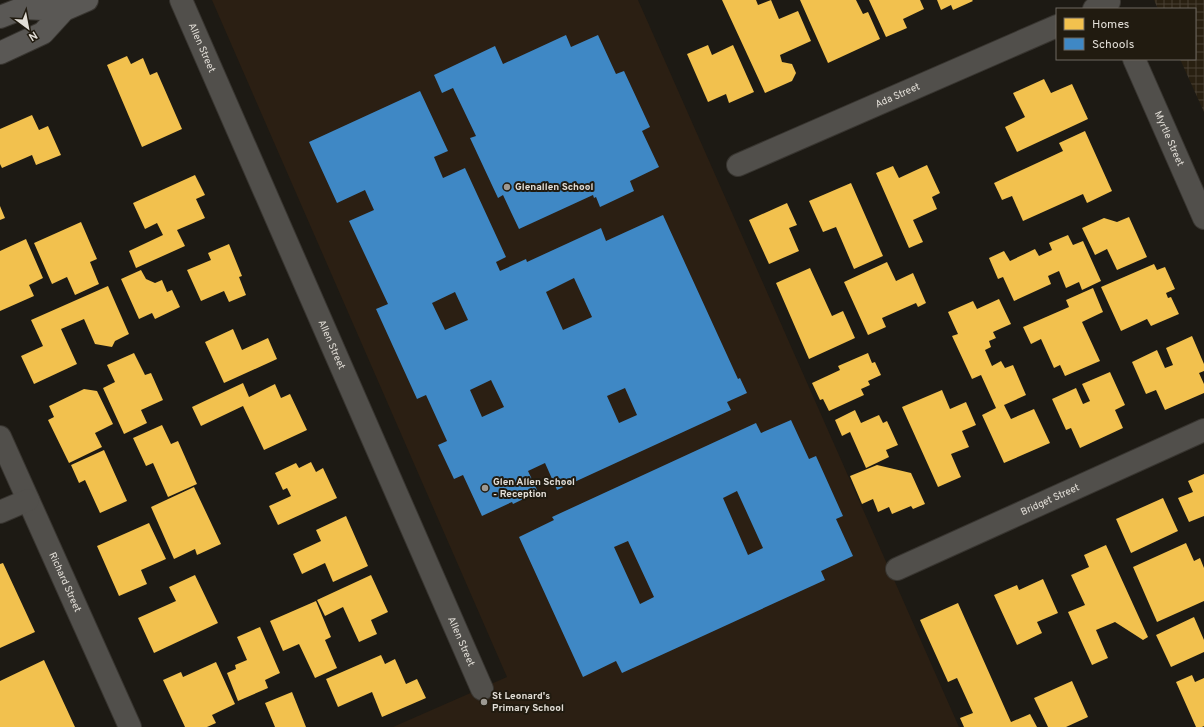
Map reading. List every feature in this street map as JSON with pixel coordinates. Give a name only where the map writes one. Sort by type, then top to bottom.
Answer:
[{"type":"main road","points":[[0,53],[43,33],[64,10],[87,0]]},
{"type":"main road","points":[[0,17],[24,8],[64,10]]},
{"type":"street","name":"Allen Street","points":[[181,0],[482,689]]},
{"type":"street","name":"Ada Street","points":[[738,166],[1056,26]]},
{"type":"street","name":"Myrtle Street","points":[[1134,60],[1204,218]]},
{"type":"street","name":"Bridget Street","points":[[896,569],[1204,430]]},
{"type":"street","name":"Richard Street","points":[[0,437],[130,727]]},
{"type":"street","points":[[0,512],[28,500]]},
{"type":"shaded area","name":"Glenallen School","points":[[212,0],[638,0],[959,727],[393,727],[507,677]]},
{"type":"shaded area","points":[[1154,0],[1204,0],[1204,112],[1180,60],[1196,60],[1196,8],[1158,8]]},
{"type":"building: Homes","points":[[722,0],[756,0],[758,5],[771,0],[779,19],[798,11],[811,41],[780,55],[782,62],[792,64],[796,73],[792,81],[765,93]]},
{"type":"building: Homes","points":[[800,0],[856,0],[863,14],[868,12],[880,39],[828,63]]},
{"type":"building: Homes","points":[[869,0],[920,0],[924,9],[903,19],[907,28],[886,37]]},
{"type":"building: Homes","points":[[937,0],[973,1],[953,10],[951,5],[941,10]]},
{"type":"building: Homes","points":[[708,45],[712,55],[733,45],[754,92],[729,103],[726,94],[708,102],[687,54]]},
{"type":"building: Homes","points":[[127,56],[131,64],[143,58],[150,75],[157,72],[182,129],[142,147],[107,65]]},
{"type":"building: Homes","points":[[1044,79],[1051,93],[1072,84],[1088,119],[1017,152],[1005,127],[1025,117],[1013,93]]},
{"type":"building: Homes","points":[[32,115],[39,130],[48,126],[61,155],[36,165],[32,155],[2,168],[0,164],[0,129]]},
{"type":"building: Homes","points":[[1085,131],[1112,191],[1087,203],[1083,194],[1023,221],[1012,196],[1002,200],[994,183],[1063,151],[1059,143]]},
{"type":"building: Homes","points":[[927,165],[940,193],[932,197],[937,209],[913,220],[923,242],[909,248],[876,173],[893,166],[899,178]]},
{"type":"building: Homes","points":[[195,175],[205,195],[196,199],[205,218],[177,230],[185,246],[136,268],[129,251],[163,235],[157,223],[145,229],[133,203]]},
{"type":"building: Homes","points":[[851,183],[883,256],[854,269],[836,227],[823,232],[809,201]]},
{"type":"building: Homes","points":[[787,203],[797,225],[789,228],[799,251],[769,264],[749,220]]},
{"type":"building: Homes","points":[[0,206],[5,218],[0,220]]},
{"type":"building: Homes","points":[[1129,217],[1147,257],[1117,270],[1107,249],[1095,255],[1082,228],[1104,218],[1117,222]]},
{"type":"building: Homes","points":[[81,222],[97,259],[90,262],[99,284],[75,295],[67,277],[52,284],[34,243]]},
{"type":"building: Homes","points":[[1068,235],[1073,245],[1083,241],[1101,281],[1082,290],[1079,282],[1066,288],[1059,271],[1048,276],[1051,284],[1014,301],[1003,277],[998,279],[989,258],[1004,251],[1010,261],[1035,249],[1039,256],[1052,250],[1049,243]]},
{"type":"building: Homes","points":[[26,239],[43,278],[29,285],[34,296],[0,311],[0,251]]},
{"type":"building: Homes","points":[[229,244],[242,276],[239,277],[246,295],[229,302],[224,291],[201,301],[187,270],[211,260],[208,253]]},
{"type":"building: Homes","points":[[887,262],[896,281],[913,273],[926,303],[918,307],[916,303],[882,318],[886,327],[868,335],[844,282]]},
{"type":"building: Homes","points":[[1154,264],[1157,270],[1165,267],[1175,289],[1166,293],[1168,298],[1171,297],[1179,314],[1151,326],[1147,319],[1121,331],[1101,287]]},
{"type":"building: Homes","points":[[810,268],[832,316],[843,311],[855,338],[809,359],[776,283]]},
{"type":"building: Homes","points":[[141,270],[146,279],[155,283],[162,280],[167,292],[172,290],[180,307],[155,319],[152,313],[139,319],[121,279]]},
{"type":"building: Homes","points":[[108,286],[129,334],[115,341],[112,347],[95,344],[84,319],[61,329],[77,364],[34,384],[21,356],[43,346],[31,320]]},
{"type":"building: Homes","points":[[1093,288],[1103,312],[1082,322],[1100,361],[1065,376],[1060,365],[1054,368],[1041,339],[1031,344],[1023,327],[1069,307],[1066,300]]},
{"type":"building: Homes","points":[[999,299],[1011,324],[993,332],[996,338],[989,341],[991,347],[985,350],[992,366],[1001,361],[1005,368],[1013,365],[1026,395],[1004,405],[1011,419],[1034,409],[1050,443],[1004,463],[982,415],[996,408],[981,375],[972,379],[952,336],[958,334],[948,312],[973,301],[977,309]]},
{"type":"building: Homes","points":[[233,329],[242,350],[268,338],[277,359],[224,383],[205,342]]},
{"type":"building: Homes","points":[[1192,336],[1204,364],[1204,371],[1199,373],[1204,384],[1204,393],[1165,410],[1156,390],[1146,394],[1132,362],[1157,350],[1165,368],[1173,365],[1166,348]]},
{"type":"building: Homes","points":[[134,353],[145,375],[151,373],[163,400],[141,410],[147,423],[124,434],[103,388],[115,382],[107,365]]},
{"type":"building: Homes","points":[[868,353],[872,363],[875,362],[881,375],[868,381],[870,385],[861,389],[864,395],[829,411],[823,399],[820,400],[812,383],[840,370],[838,366]]},
{"type":"building: Homes","points":[[1110,372],[1125,405],[1115,410],[1123,428],[1080,448],[1071,428],[1066,430],[1052,399],[1076,388],[1083,404],[1090,401],[1082,384]]},
{"type":"building: Homes","points":[[243,383],[249,397],[275,384],[281,398],[290,394],[307,430],[264,450],[243,406],[201,426],[192,407]]},
{"type":"building: Homes","points":[[84,389],[97,391],[113,424],[95,433],[102,447],[69,463],[48,420],[54,417],[49,406]]},
{"type":"building: Homes","points":[[942,390],[950,409],[966,402],[976,425],[962,431],[969,447],[951,454],[961,477],[938,487],[902,407]]},
{"type":"building: Homes","points":[[855,410],[861,423],[879,415],[883,423],[887,421],[898,445],[886,450],[889,457],[866,468],[850,432],[842,436],[835,420]]},
{"type":"building: Homes","points":[[162,425],[171,444],[178,441],[197,484],[168,497],[153,463],[146,466],[133,438]]},
{"type":"building: Homes","points":[[104,450],[127,501],[100,513],[85,480],[79,483],[71,465]]},
{"type":"building: Homes","points":[[311,462],[316,472],[323,468],[337,498],[278,525],[269,506],[291,496],[287,488],[283,490],[275,473],[296,463],[299,468]]},
{"type":"building: Homes","points":[[877,465],[911,473],[925,504],[913,509],[911,506],[892,514],[889,507],[878,512],[873,499],[862,504],[850,476]]},
{"type":"building: Homes","points":[[1204,474],[1204,516],[1189,522],[1178,498],[1193,492],[1188,481]]},
{"type":"building: Homes","points":[[194,487],[221,544],[197,555],[195,549],[174,559],[151,507]]},
{"type":"building: Homes","points":[[1163,498],[1178,531],[1131,553],[1116,519]]},
{"type":"building: Homes","points":[[346,516],[368,566],[333,582],[325,563],[302,574],[293,554],[321,541],[316,530]]},
{"type":"building: Homes","points":[[149,523],[166,559],[141,570],[147,584],[119,596],[97,546]]},
{"type":"building: Homes","points":[[1186,543],[1194,561],[1200,558],[1204,568],[1204,601],[1157,622],[1133,567]]},
{"type":"building: Homes","points":[[1106,545],[1148,637],[1143,640],[1115,622],[1096,630],[1108,658],[1092,665],[1068,612],[1085,605],[1071,575],[1089,567],[1084,555]]},
{"type":"building: Homes","points":[[3,563],[35,632],[0,648],[0,564]]},
{"type":"building: Homes","points":[[195,575],[218,623],[154,653],[138,618],[176,601],[169,587]]},
{"type":"building: Homes","points":[[371,575],[388,612],[371,620],[377,634],[359,642],[343,607],[325,616],[317,600]]},
{"type":"building: Homes","points":[[1043,579],[1058,613],[1037,622],[1042,633],[1017,645],[994,595],[1017,585],[1019,590]]},
{"type":"building: Homes","points":[[316,601],[331,637],[325,640],[337,668],[315,678],[299,644],[283,651],[270,621]]},
{"type":"building: Homes","points":[[958,603],[1011,722],[1030,714],[1037,727],[964,727],[960,718],[973,713],[957,678],[948,682],[920,620]]},
{"type":"building: Homes","points":[[1194,617],[1204,640],[1204,652],[1171,667],[1156,635]]},
{"type":"building: Homes","points":[[260,627],[280,673],[265,680],[268,688],[238,701],[227,673],[236,669],[235,665],[247,660],[237,637]]},
{"type":"building: Homes","points":[[381,655],[385,664],[395,659],[406,684],[417,679],[426,698],[382,717],[372,692],[338,707],[326,679]]},
{"type":"building: Homes","points":[[44,660],[75,727],[0,727],[0,681]]},
{"type":"building: Homes","points":[[216,662],[235,704],[212,715],[216,723],[207,727],[185,727],[163,680],[181,672],[183,677]]},
{"type":"building: Homes","points":[[1192,675],[1195,682],[1204,678],[1204,726],[1202,727],[1196,727],[1176,682]]},
{"type":"building: Homes","points":[[1072,681],[1088,717],[1066,727],[1048,727],[1034,698]]},
{"type":"building: Homes","points":[[292,692],[306,727],[275,727],[265,703]]},
{"type":"building: Schools","points":[[566,35],[571,47],[598,35],[616,74],[624,71],[650,127],[642,131],[659,167],[630,181],[634,191],[600,207],[596,197],[594,198],[593,195],[519,229],[503,195],[498,198],[470,138],[476,136],[453,88],[442,93],[434,75],[495,46],[503,64]]},
{"type":"building: Schools","points":[[420,91],[448,151],[434,157],[443,178],[465,168],[506,257],[496,262],[500,271],[526,259],[527,262],[601,228],[606,241],[663,215],[738,379],[740,378],[747,393],[727,402],[731,410],[557,490],[545,463],[528,471],[538,492],[482,516],[463,475],[454,479],[438,445],[447,441],[426,395],[417,399],[376,309],[388,304],[349,221],[374,210],[365,190],[337,203],[309,142]],"holes":[[[574,278],[592,317],[563,330],[546,292]],[[455,292],[468,320],[445,330],[432,303]],[[491,380],[504,407],[482,417],[470,390]],[[625,388],[637,415],[619,423],[607,396]]]},
{"type":"building: Schools","points":[[791,420],[809,459],[816,456],[843,516],[836,519],[853,556],[821,571],[825,580],[622,673],[616,661],[583,677],[519,537],[554,520],[552,517],[756,423],[761,433]],"holes":[[[737,491],[763,548],[748,555],[723,498]],[[628,541],[654,597],[640,604],[614,547]]]},
{"type":"place","name":"Glenallen School","points":[[507,187]]},
{"type":"place","name":"Glen Allen School - Reception","points":[[485,488]]},
{"type":"place","name":"St Leonard's Primary School","points":[[484,702]]}]
